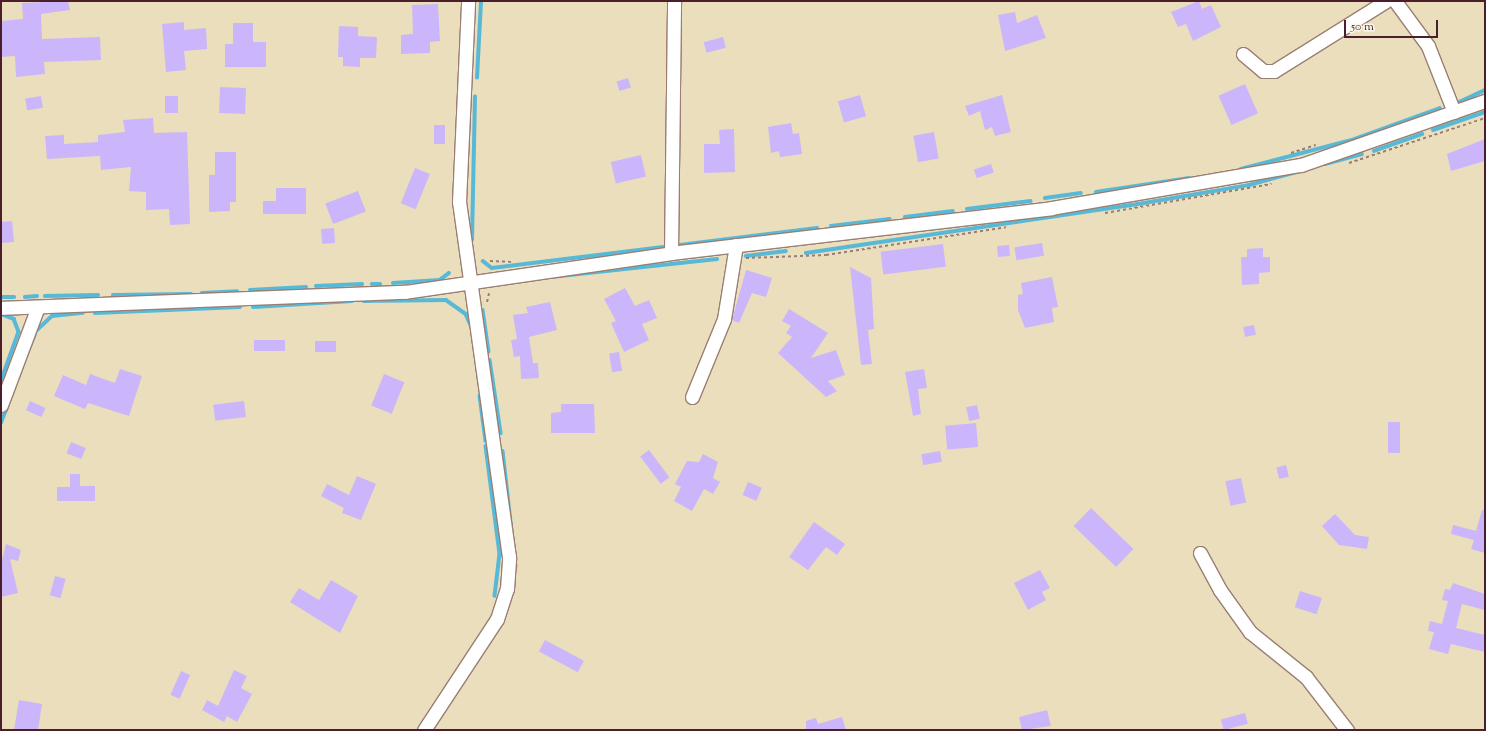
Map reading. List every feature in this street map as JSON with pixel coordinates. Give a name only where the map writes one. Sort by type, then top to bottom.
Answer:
[{"type":"street","points":[[424,730],[497,619],[507,589],[509,557],[472,284],[459,202],[468,1]]},
{"type":"street","points":[[672,253],[674,1]]},
{"type":"street","points":[[1244,54],[1263,71],[1274,71],[1386,1]]},
{"type":"street","points":[[1395,1],[1428,46],[1454,112]]},
{"type":"street","points":[[1,308],[37,309],[406,292],[472,284],[672,253],[1050,208],[1302,165],[1485,101]]},
{"type":"street","points":[[692,397],[724,319],[736,245]]},
{"type":"street","points":[[1,405],[37,309]]},
{"type":"street","points":[[1200,553],[1220,590],[1250,632],[1306,677],[1347,730]]},
{"type":"path","points":[[1283,155],[1318,144]]},
{"type":"building","points":[[68,1],[70,10],[41,14],[42,39],[100,37],[101,60],[44,62],[45,74],[16,77],[15,56],[1,57],[1,21],[23,19],[22,3]]},
{"type":"building","points":[[1199,1],[1202,9],[1211,5],[1221,27],[1193,41],[1186,24],[1178,27],[1171,12]]},
{"type":"building","points":[[438,4],[440,41],[430,42],[430,53],[401,54],[401,35],[413,34],[412,5]]},
{"type":"building","points":[[1015,12],[1017,23],[1037,15],[1046,38],[1005,51],[998,15]]},
{"type":"building","points":[[184,22],[184,30],[206,28],[207,49],[184,51],[186,70],[166,72],[162,24]]},
{"type":"building","points":[[233,23],[253,23],[253,42],[266,42],[266,67],[225,67],[225,44],[233,44]]},
{"type":"building","points":[[339,26],[358,27],[358,36],[377,37],[376,58],[360,58],[360,67],[343,66],[343,57],[338,57]]},
{"type":"building","points":[[723,37],[726,48],[707,53],[704,42]]},
{"type":"building","points":[[628,78],[631,88],[619,91],[617,82]]},
{"type":"building","points":[[1245,84],[1258,113],[1232,125],[1219,96]]},
{"type":"building","points":[[220,87],[246,88],[245,114],[219,113]]},
{"type":"building","points":[[860,95],[866,116],[844,122],[838,101]]},
{"type":"building","points":[[1002,95],[1011,132],[995,136],[992,127],[985,130],[980,111],[969,116],[965,106]]},
{"type":"building","points":[[41,96],[43,108],[27,110],[25,99]]},
{"type":"building","points":[[165,96],[178,96],[178,113],[165,113]]},
{"type":"building","points":[[153,118],[154,133],[187,132],[190,224],[170,225],[169,209],[146,210],[146,192],[129,191],[131,167],[101,170],[100,156],[47,159],[45,136],[64,135],[64,144],[98,142],[98,135],[125,132],[123,120]]},
{"type":"building","points":[[791,123],[793,134],[799,133],[802,154],[780,157],[779,151],[771,153],[768,127]]},
{"type":"building","points":[[434,125],[445,125],[445,144],[434,144]]},
{"type":"building","points":[[734,129],[735,172],[704,173],[704,144],[720,144],[719,130]]},
{"type":"building","points":[[934,132],[939,159],[918,162],[913,136]]},
{"type":"building","points":[[1485,139],[1485,161],[1451,171],[1447,154]]},
{"type":"building","points":[[215,152],[236,152],[236,202],[230,202],[230,211],[209,212],[209,175],[215,175]]},
{"type":"building","points":[[641,155],[646,176],[616,183],[611,162]]},
{"type":"building","points":[[991,164],[994,173],[977,178],[974,170]]},
{"type":"building","points":[[415,168],[430,174],[416,209],[401,203]]},
{"type":"building","points":[[276,188],[306,188],[306,214],[263,214],[263,201],[276,201]]},
{"type":"building","points":[[358,191],[366,212],[333,224],[325,204]]},
{"type":"building","points":[[12,221],[14,242],[1,243],[1,222]]},
{"type":"building","points":[[334,228],[335,243],[322,244],[321,229]]},
{"type":"building","points":[[1042,243],[1044,256],[1016,260],[1014,247]]},
{"type":"building","points":[[943,244],[946,267],[883,275],[880,252]]},
{"type":"building","points":[[1009,245],[1010,256],[998,257],[997,246]]},
{"type":"building","points":[[1263,248],[1263,257],[1270,257],[1270,272],[1259,273],[1259,284],[1242,285],[1241,257],[1247,257],[1247,249]]},
{"type":"building","points":[[850,267],[871,278],[874,329],[868,330],[872,364],[861,365]]},
{"type":"building","points":[[746,270],[772,278],[766,297],[752,293],[739,323],[732,320]]},
{"type":"building","points":[[1052,277],[1058,307],[1052,308],[1054,322],[1025,328],[1018,310],[1018,295],[1023,294],[1021,283]]},
{"type":"building","points":[[625,288],[635,306],[649,300],[657,318],[642,324],[649,340],[624,352],[611,323],[616,321],[604,299]]},
{"type":"building","points":[[550,302],[557,330],[529,337],[533,363],[538,363],[539,378],[521,379],[520,356],[514,357],[511,340],[517,339],[513,315],[528,313],[526,307]]},
{"type":"building","points":[[789,309],[828,333],[811,358],[836,350],[845,375],[828,381],[837,391],[826,397],[778,353],[792,337],[786,333],[791,326],[782,321]]},
{"type":"building","points":[[1254,325],[1256,335],[1245,337],[1243,327]]},
{"type":"building","points":[[254,340],[285,340],[285,351],[254,351]]},
{"type":"building","points":[[315,341],[336,341],[336,352],[315,352]]},
{"type":"building","points":[[619,352],[622,371],[612,372],[609,354]]},
{"type":"building","points":[[120,369],[142,376],[129,416],[88,403],[85,409],[54,396],[63,375],[86,385],[90,374],[115,383]]},
{"type":"building","points":[[924,369],[927,388],[918,389],[921,414],[913,416],[905,372]]},
{"type":"building","points":[[384,374],[404,382],[392,414],[371,406]]},
{"type":"building","points":[[30,401],[46,408],[41,417],[26,410]]},
{"type":"building","points":[[244,401],[246,417],[215,421],[213,405]]},
{"type":"building","points":[[561,404],[594,404],[595,433],[551,433],[551,413],[561,412]]},
{"type":"building","points":[[977,405],[980,419],[969,421],[966,407]]},
{"type":"building","points":[[1388,422],[1400,422],[1400,453],[1388,453]]},
{"type":"building","points":[[976,423],[978,447],[947,450],[945,426]]},
{"type":"building","points":[[71,442],[86,448],[81,459],[67,453]]},
{"type":"building","points":[[649,450],[669,477],[661,484],[640,457]]},
{"type":"building","points":[[940,451],[942,462],[923,465],[921,454]]},
{"type":"building","points":[[703,454],[718,462],[713,478],[720,482],[713,494],[704,489],[692,511],[674,501],[681,487],[675,484],[687,461],[699,462]]},
{"type":"building","points":[[1286,465],[1289,477],[1279,479],[1276,467]]},
{"type":"building","points":[[70,474],[80,474],[80,486],[95,486],[95,501],[57,501],[57,487],[70,487]]},
{"type":"building","points":[[357,476],[376,484],[361,520],[342,513],[344,508],[321,496],[327,484],[349,495]]},
{"type":"building","points":[[1241,478],[1246,502],[1231,506],[1225,481]]},
{"type":"building","points":[[748,482],[762,488],[756,501],[743,495]]},
{"type":"building","points":[[1091,508],[1133,549],[1116,567],[1074,526]]},
{"type":"building","points":[[1482,510],[1485,510],[1485,553],[1471,549],[1474,540],[1451,534],[1453,525],[1476,531]]},
{"type":"building","points":[[1335,514],[1355,535],[1369,537],[1367,549],[1339,545],[1322,526]]},
{"type":"building","points":[[814,522],[845,544],[837,555],[826,547],[808,570],[789,557]]},
{"type":"building","points":[[6,544],[21,550],[18,561],[10,559],[18,593],[1,597],[1,563]]},
{"type":"building","points":[[1040,570],[1050,588],[1042,592],[1046,600],[1028,610],[1014,583]]},
{"type":"building","points":[[55,576],[66,579],[60,598],[50,595]]},
{"type":"building","points":[[331,580],[358,596],[340,633],[290,602],[299,588],[319,600]]},
{"type":"building","points":[[1453,583],[1485,594],[1485,610],[1462,604],[1456,628],[1485,635],[1485,652],[1451,644],[1448,654],[1429,649],[1434,632],[1428,631],[1430,621],[1442,624],[1448,601],[1442,600],[1445,589],[1450,590]]},
{"type":"building","points":[[1300,591],[1322,598],[1317,614],[1295,607]]},
{"type":"building","points":[[545,640],[584,661],[578,672],[539,651]]},
{"type":"building","points":[[234,670],[247,676],[241,688],[252,694],[237,722],[227,716],[224,722],[202,710],[207,700],[218,706]]},
{"type":"building","points":[[181,671],[190,675],[180,699],[170,695]]},
{"type":"building","points":[[19,700],[42,704],[38,730],[14,730]]},
{"type":"building","points":[[1047,710],[1051,726],[1022,730],[1019,717]]},
{"type":"building","points":[[1245,713],[1248,724],[1224,730],[1221,719]]},
{"type":"building","points":[[842,717],[846,730],[806,730],[806,721],[816,718],[818,724]]},
{"type":"waterway","points":[[477,78],[481,1]]},
{"type":"waterway","points":[[1455,104],[1485,90]]},
{"type":"waterway","points":[[472,240],[475,97]]},
{"type":"waterway","points":[[1241,169],[1355,139],[1440,108]]},
{"type":"waterway","points":[[1433,130],[1485,112]]},
{"type":"waterway","points":[[1374,151],[1422,134]]},
{"type":"waterway","points":[[1325,164],[1362,154]]},
{"type":"waterway","points":[[806,253],[1144,203],[1249,185],[1297,172]]},
{"type":"waterway","points":[[1096,192],[1189,178]]},
{"type":"waterway","points":[[1045,198],[1081,193]]},
{"type":"waterway","points":[[967,209],[1030,201]]},
{"type":"waterway","points":[[905,217],[953,211]]},
{"type":"waterway","points":[[831,226],[890,219]]},
{"type":"waterway","points":[[680,245],[817,228]]},
{"type":"waterway","points":[[483,261],[492,268],[663,247]]},
{"type":"waterway","points":[[746,256],[786,251]]},
{"type":"waterway","points":[[551,277],[717,259]]},
{"type":"waterway","points":[[393,283],[440,280],[449,273]]},
{"type":"waterway","points":[[316,286],[362,284]]},
{"type":"waterway","points":[[372,284],[380,284]]},
{"type":"waterway","points":[[250,290],[306,287]]},
{"type":"waterway","points":[[202,293],[237,291]]},
{"type":"waterway","points":[[113,295],[191,294]]},
{"type":"waterway","points":[[45,296],[98,295]]},
{"type":"waterway","points":[[25,297],[37,296]]},
{"type":"waterway","points":[[1,297],[14,297]]},
{"type":"waterway","points":[[364,301],[446,300],[466,314],[471,325]]},
{"type":"waterway","points":[[253,307],[352,301]]},
{"type":"waterway","points":[[95,313],[240,307]]},
{"type":"waterway","points":[[483,310],[489,352]]},
{"type":"waterway","points":[[37,330],[52,316],[83,313]]},
{"type":"waterway","points":[[1,314],[14,319],[19,332],[1,382]]},
{"type":"waterway","points":[[26,356],[35,334]]},
{"type":"waterway","points":[[490,360],[501,433]]},
{"type":"waterway","points":[[480,396],[486,441]]},
{"type":"waterway","points":[[1,423],[8,405]]},
{"type":"waterway","points":[[486,446],[500,554],[495,596]]},
{"type":"waterway","points":[[503,451],[516,566]]}]
